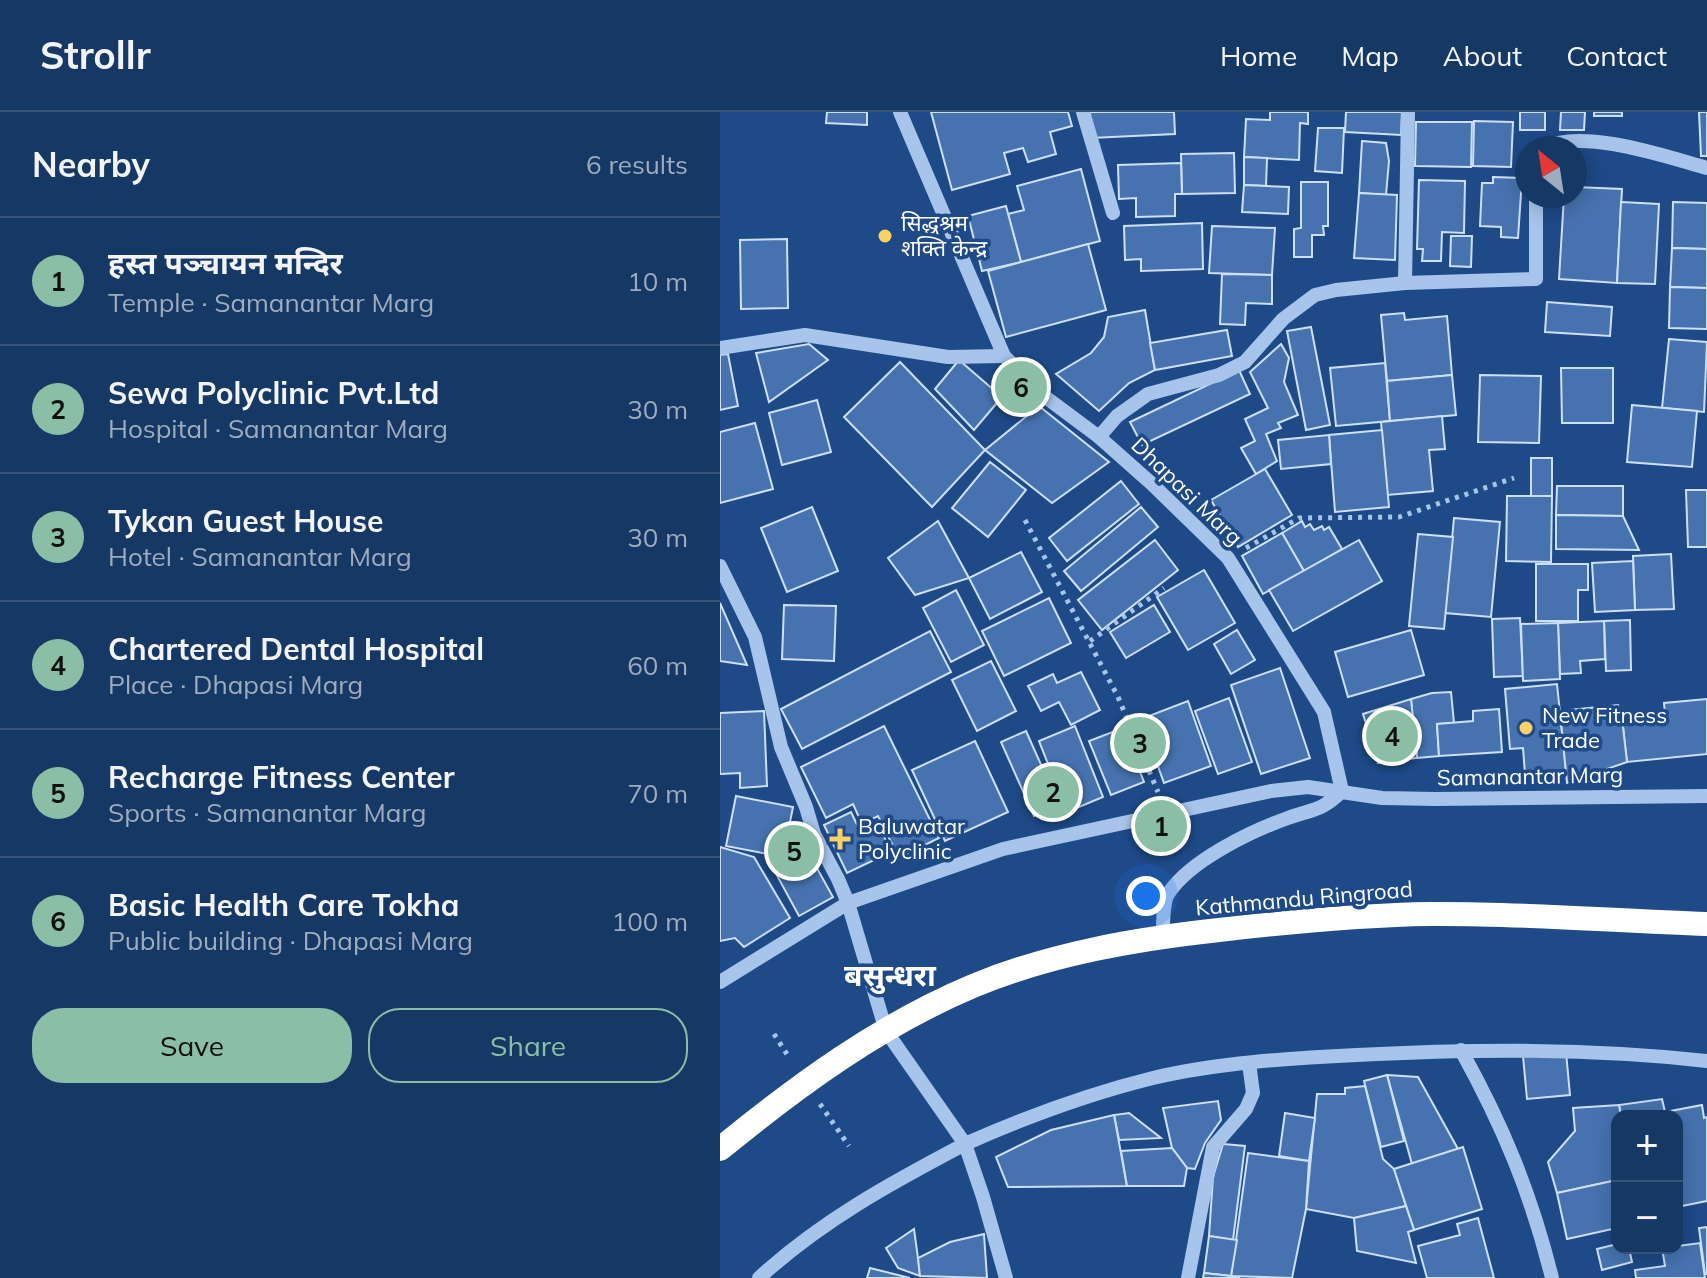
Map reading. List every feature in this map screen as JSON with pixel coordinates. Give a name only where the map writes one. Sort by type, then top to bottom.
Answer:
[{"type":"highway","name":"Kathmandu Ringroad","points":[[720,1149],[806,1083],[886,1031],[987,982],[1094,949],[1162,937],[1310,919],[1430,914],[1707,924]]},
{"type":"street","name":"Dhapasi Marg","points":[[900,112],[1004,356],[1044,396],[1099,437],[1152,484],[1228,558],[1324,712],[1342,791]]},
{"type":"street","points":[[1083,112],[1113,213]]},
{"type":"street","points":[[1405,283],[1408,112]]},
{"type":"street","points":[[1587,143],[1622,145],[1707,168]]},
{"type":"street","points":[[1099,437],[1117,416],[1148,394],[1219,375],[1245,362],[1283,319],[1315,295],[1405,283],[1536,279],[1536,208]]},
{"type":"street","points":[[720,348],[805,335],[948,357],[1004,356]]},
{"type":"street","points":[[720,566],[755,637],[781,747],[814,834],[848,903],[886,1031],[965,1144],[1006,1278]]},
{"type":"street","name":"Samanantar Marg","points":[[720,982],[848,903],[1003,849],[1271,791],[1308,787],[1382,798],[1436,799],[1707,796]]},
{"type":"street","points":[[1162,937],[1166,896],[1188,872],[1234,842],[1286,819],[1326,807],[1342,791]]},
{"type":"street","points":[[759,1278],[872,1193],[965,1144],[1032,1115],[1154,1077],[1249,1063],[1461,1050],[1657,1055],[1707,1061]]},
{"type":"street","points":[[1461,1050],[1491,1105],[1518,1166],[1539,1226],[1552,1278]]},
{"type":"street","points":[[1188,1278],[1213,1147],[1246,1109],[1253,1093],[1249,1063]]},
{"type":"path","points":[[1228,558],[1299,518],[1399,517],[1514,478]]},
{"type":"path","points":[[1025,520],[1118,697],[1168,815]]},
{"type":"path","points":[[1090,641],[1164,588]]},
{"type":"building","points":[[827,112],[867,112],[867,125],[826,123]]},
{"type":"building","points":[[931,112],[1068,112],[1072,126],[1050,132],[1056,154],[1028,162],[1023,148],[1004,153],[1010,174],[952,190]]},
{"type":"building","points":[[1090,112],[1174,112],[1175,134],[1091,138]]},
{"type":"building","points":[[1270,112],[1308,112],[1308,124],[1300,123],[1299,160],[1244,157],[1246,119],[1270,120]]},
{"type":"building","points":[[1346,112],[1402,112],[1401,135],[1345,132]]},
{"type":"building","points":[[1520,112],[1545,112],[1545,130],[1520,130]]},
{"type":"building","points":[[1561,112],[1585,112],[1584,130],[1560,130]]},
{"type":"building","points":[[1594,112],[1622,112],[1622,116],[1594,116]]},
{"type":"building","points":[[1699,112],[1707,112],[1707,156],[1701,156]]},
{"type":"building","points":[[1474,121],[1513,122],[1511,167],[1473,166]]},
{"type":"building","points":[[1416,122],[1472,122],[1471,167],[1415,166]]},
{"type":"building","points":[[1318,128],[1344,128],[1342,173],[1315,171]]},
{"type":"building","points":[[1362,141],[1386,143],[1389,161],[1386,195],[1359,193]]},
{"type":"building","points":[[1234,153],[1235,193],[1182,194],[1181,154]]},
{"type":"building","points":[[1244,157],[1267,158],[1266,186],[1244,185]]},
{"type":"building","points":[[1181,163],[1182,194],[1175,194],[1175,216],[1136,217],[1136,198],[1119,199],[1118,165]]},
{"type":"building","points":[[1081,169],[1100,241],[1021,262],[1008,214],[1024,210],[1017,186]]},
{"type":"building","points":[[1493,177],[1515,178],[1515,208],[1520,208],[1518,238],[1501,237],[1501,227],[1480,226],[1482,183],[1493,183]]},
{"type":"building","points":[[1419,180],[1465,181],[1464,233],[1442,232],[1441,261],[1422,261],[1423,249],[1417,249]]},
{"type":"building","points":[[1301,182],[1328,182],[1328,226],[1323,226],[1324,235],[1312,235],[1312,257],[1294,257],[1294,229],[1301,228]]},
{"type":"building","points":[[1244,185],[1289,187],[1288,214],[1242,212]]},
{"type":"building","points":[[1587,188],[1622,189],[1617,283],[1559,279],[1563,208],[1587,208]]},
{"type":"building","points":[[1359,193],[1397,195],[1395,260],[1354,258]]},
{"type":"building","points":[[1621,202],[1659,204],[1655,284],[1617,283]]},
{"type":"building","points":[[1673,202],[1707,203],[1707,249],[1672,248]]},
{"type":"building","points":[[1006,206],[1021,262],[982,271],[968,216]]},
{"type":"building","points":[[1202,223],[1203,269],[1141,271],[1141,259],[1125,260],[1124,226]]},
{"type":"building","points":[[1212,226],[1275,228],[1272,275],[1209,273]]},
{"type":"building","points":[[1451,236],[1472,236],[1471,267],[1450,266]]},
{"type":"building","points":[[787,239],[788,308],[741,309],[740,240]]},
{"type":"building","points":[[1088,244],[1106,310],[1006,337],[988,271]]},
{"type":"building","points":[[1672,248],[1707,249],[1707,288],[1670,287]]},
{"type":"building","points":[[1222,274],[1272,275],[1272,304],[1246,303],[1245,325],[1220,324]]},
{"type":"building","points":[[1670,287],[1707,288],[1707,329],[1669,328]]},
{"type":"building","points":[[1547,302],[1612,307],[1610,336],[1545,332]]},
{"type":"building","points":[[1145,310],[1155,370],[1129,383],[1099,411],[1056,374],[1091,353],[1104,337],[1108,317]]},
{"type":"building","points":[[1404,313],[1405,320],[1447,316],[1452,375],[1387,381],[1381,315]]},
{"type":"building","points":[[1311,327],[1330,425],[1306,430],[1287,331]]},
{"type":"building","points":[[1227,330],[1232,356],[1155,370],[1150,343]]},
{"type":"building","points":[[1669,339],[1707,342],[1704,412],[1662,408]]},
{"type":"building","points":[[809,344],[828,360],[769,402],[756,353]]},
{"type":"building","points":[[1281,344],[1289,358],[1284,382],[1298,415],[1278,423],[1281,428],[1266,434],[1277,461],[1256,474],[1241,448],[1255,441],[1245,419],[1268,408],[1250,372]]},
{"type":"building","points":[[728,354],[738,406],[720,410],[720,355]]},
{"type":"building","points":[[959,360],[1002,397],[974,430],[935,389]]},
{"type":"building","points":[[900,362],[985,450],[932,507],[844,417]]},
{"type":"building","points":[[1385,363],[1390,421],[1336,426],[1330,368]]},
{"type":"building","points":[[1561,368],[1613,368],[1613,423],[1562,423]]},
{"type":"building","points":[[1239,370],[1250,394],[1142,445],[1130,422]]},
{"type":"building","points":[[1452,375],[1456,415],[1390,421],[1387,381]]},
{"type":"building","points":[[1480,375],[1541,376],[1539,443],[1478,442]]},
{"type":"building","points":[[817,400],[831,452],[782,465],[769,413]]},
{"type":"building","points":[[1632,405],[1697,411],[1692,467],[1627,462]]},
{"type":"building","points":[[1039,406],[1109,462],[1052,503],[985,450]]},
{"type":"building","points":[[1442,416],[1445,449],[1429,450],[1433,491],[1387,495],[1381,422]]},
{"type":"building","points":[[755,423],[773,489],[720,503],[720,432]]},
{"type":"building","points":[[1382,430],[1389,507],[1335,512],[1329,435]]},
{"type":"building","points":[[1329,435],[1331,464],[1281,469],[1278,440]]},
{"type":"building","points":[[1531,458],[1552,458],[1552,496],[1531,496]]},
{"type":"building","points":[[990,462],[1026,490],[988,537],[952,508]]},
{"type":"building","points":[[1265,469],[1292,515],[1238,547],[1211,500]]},
{"type":"building","points":[[1121,481],[1139,504],[1067,561],[1049,538]]},
{"type":"building","points":[[1557,486],[1623,486],[1623,516],[1556,515]]},
{"type":"building","points":[[1686,490],[1707,490],[1707,547],[1688,547]]},
{"type":"building","points":[[1507,496],[1552,496],[1551,562],[1506,561]]},
{"type":"building","points":[[812,507],[838,571],[787,592],[761,528]]},
{"type":"building","points":[[1141,507],[1158,527],[1081,591],[1064,571]]},
{"type":"building","points":[[1556,515],[1623,516],[1639,550],[1556,549]]},
{"type":"building","points":[[1454,518],[1500,522],[1491,617],[1445,613]]},
{"type":"building","points":[[938,521],[969,578],[915,595],[888,558]]},
{"type":"building","points":[[1302,521],[1305,527],[1310,524],[1314,530],[1329,527],[1342,549],[1304,571],[1282,533]]},
{"type":"building","points":[[1282,533],[1304,571],[1263,594],[1242,556]]},
{"type":"building","points":[[1418,534],[1453,537],[1444,629],[1409,626]]},
{"type":"building","points":[[1155,540],[1178,570],[1102,630],[1078,600]]},
{"type":"building","points":[[1359,540],[1382,581],[1293,631],[1269,590]]},
{"type":"building","points":[[1021,552],[1042,592],[990,619],[969,578]]},
{"type":"building","points":[[1671,554],[1674,609],[1635,610],[1633,556]]},
{"type":"building","points":[[1633,561],[1635,610],[1595,612],[1592,563]]},
{"type":"building","points":[[1536,564],[1588,564],[1588,590],[1578,590],[1578,621],[1536,621]]},
{"type":"building","points":[[1204,570],[1235,623],[1188,650],[1157,597]]},
{"type":"building","points":[[956,590],[984,645],[951,662],[923,608]]},
{"type":"building","points":[[1049,598],[1071,643],[1004,676],[982,631]]},
{"type":"building","points":[[720,603],[747,665],[720,661]]},
{"type":"building","points":[[784,605],[836,606],[834,661],[782,659]]},
{"type":"building","points":[[1154,605],[1170,632],[1126,658],[1110,632]]},
{"type":"building","points":[[1520,618],[1523,676],[1494,677],[1492,619]]},
{"type":"building","points":[[1630,620],[1631,670],[1606,671],[1604,621]]},
{"type":"building","points":[[1604,621],[1605,659],[1580,661],[1581,673],[1560,674],[1558,623]]},
{"type":"building","points":[[1558,623],[1560,679],[1523,681],[1521,624]]},
{"type":"building","points":[[1237,630],[1255,660],[1231,674],[1214,644]]},
{"type":"building","points":[[1411,630],[1424,675],[1348,697],[1335,652]]},
{"type":"building","points":[[930,631],[951,672],[802,749],[781,709]]},
{"type":"building","points":[[991,661],[1016,711],[977,731],[952,680]]},
{"type":"building","points":[[1280,668],[1310,758],[1261,774],[1231,685]]},
{"type":"building","points":[[1081,672],[1100,710],[1071,725],[1059,702],[1041,711],[1028,686],[1053,674],[1057,683]]},
{"type":"building","points":[[1557,684],[1566,771],[1525,774],[1523,748],[1510,749],[1505,689]]},
{"type":"building","points":[[1451,692],[1454,723],[1437,724],[1439,756],[1417,758],[1411,699]]},
{"type":"building","points":[[1229,698],[1252,762],[1218,774],[1195,711]]},
{"type":"building","points":[[1411,699],[1417,758],[1378,763],[1363,714]]},
{"type":"building","points":[[1707,699],[1707,754],[1627,762],[1622,718],[1665,715],[1664,703]]},
{"type":"building","points":[[1188,701],[1211,766],[1164,783],[1141,719]]},
{"type":"building","points":[[1618,705],[1627,762],[1567,783],[1560,711]]},
{"type":"building","points":[[1499,709],[1502,752],[1439,756],[1437,724],[1473,721],[1473,711]]},
{"type":"building","points":[[764,711],[767,786],[740,788],[740,773],[720,774],[720,713]]},
{"type":"building","points":[[884,726],[939,838],[899,858],[878,816],[862,824],[853,804],[826,818],[801,767]]},
{"type":"building","points":[[1075,726],[1103,797],[1067,812],[1039,741]]},
{"type":"building","points":[[1123,728],[1144,782],[1111,795],[1089,741]]},
{"type":"building","points":[[1026,731],[1059,805],[1034,816],[1001,742]]},
{"type":"building","points":[[975,741],[1008,812],[945,841],[912,770]]},
{"type":"building","points":[[736,796],[793,807],[783,857],[726,846]]},
{"type":"building","name":"Baluwatar Polyclinic","points":[[851,812],[859,829],[877,821],[891,852],[847,873],[824,825]]},
{"type":"building","points":[[720,847],[754,857],[790,918],[744,947],[735,938],[720,941]]},
{"type":"building","points":[[808,852],[833,897],[799,916],[774,870]]},
{"type":"building","points":[[1566,1052],[1570,1095],[1527,1099],[1523,1056]]},
{"type":"building","points":[[1387,1075],[1418,1077],[1458,1149],[1412,1164]]},
{"type":"building","points":[[1387,1075],[1404,1141],[1381,1147],[1364,1081]]},
{"type":"building","points":[[1365,1086],[1383,1159],[1394,1169],[1406,1206],[1354,1218],[1306,1209],[1317,1094],[1345,1094],[1345,1088]]},
{"type":"building","points":[[1662,1099],[1665,1110],[1620,1110],[1619,1105]]},
{"type":"building","points":[[1218,1101],[1221,1120],[1205,1143],[1195,1169],[1187,1168],[1172,1148],[1163,1108]]},
{"type":"building","points":[[1619,1105],[1620,1110],[1611,1110],[1611,1181],[1557,1193],[1548,1162],[1575,1131],[1573,1108]]},
{"type":"building","points":[[1702,1105],[1704,1118],[1707,1117],[1707,1201],[1683,1206],[1683,1110],[1676,1110]]},
{"type":"building","points":[[1129,1113],[1161,1138],[1119,1140],[1114,1115]]},
{"type":"building","points":[[1285,1113],[1315,1118],[1309,1161],[1279,1156]]},
{"type":"building","points":[[1114,1115],[1127,1186],[1008,1187],[996,1157],[1051,1130]]},
{"type":"building","points":[[1223,1144],[1245,1146],[1233,1240],[1209,1236],[1213,1177]]},
{"type":"building","points":[[1463,1147],[1482,1209],[1414,1230],[1394,1169]]},
{"type":"building","points":[[1172,1148],[1187,1168],[1184,1186],[1127,1186],[1121,1151]]},
{"type":"building","points":[[1248,1153],[1309,1161],[1306,1209],[1292,1278],[1231,1276]]},
{"type":"building","points":[[1611,1181],[1611,1229],[1567,1239],[1557,1193]]},
{"type":"building","points":[[1406,1206],[1414,1230],[1408,1232],[1416,1263],[1357,1251],[1354,1218]]},
{"type":"building","points":[[1478,1218],[1494,1278],[1427,1278],[1418,1246],[1460,1235],[1457,1224]]},
{"type":"building","points":[[1707,1227],[1707,1274],[1705,1274],[1699,1228]]},
{"type":"building","points":[[914,1229],[920,1276],[898,1268],[886,1248]]},
{"type":"building","points":[[984,1234],[987,1278],[920,1276],[918,1258],[950,1242]]},
{"type":"building","points":[[1209,1236],[1237,1240],[1231,1276],[1204,1273]]},
{"type":"building","points":[[1700,1243],[1705,1278],[1636,1278],[1635,1270],[1665,1266],[1663,1254],[1683,1254],[1683,1245]]},
{"type":"building","points":[[1611,1246],[1611,1254],[1630,1254],[1632,1262],[1602,1270],[1597,1249]]},
{"type":"building","points":[[870,1268],[910,1278],[867,1278]]},
{"type":"building","points":[[1204,1273],[1231,1276],[1240,1278],[1203,1278]]},
{"type":"place","name":"सिद्धश्रम शक्ति केन्द्र","points":[[885,236]]},
{"type":"place","name":"Basic Health Care Tokha","points":[[1021,387]]},
{"type":"place","name":"New Fitness Trade","points":[[1526,728]]},
{"type":"place","name":"Chartered Dental Hospital","points":[[1392,736]]},
{"type":"place","name":"Tykan Guest House","points":[[1140,743]]},
{"type":"place","name":"Sewa Polyclinic Pvt.Ltd","points":[[1053,792]]},
{"type":"place","name":"हस्त पञ्चायन मन्दिर","points":[[1161,826]]},
{"type":"place","name":"Baluwatar Polyclinic","points":[[840,839]]},
{"type":"place","name":"Recharge Fitness Center","points":[[794,851]]},
{"type":"district","name":"बसुन्धरा","points":[[890,975]]}]
